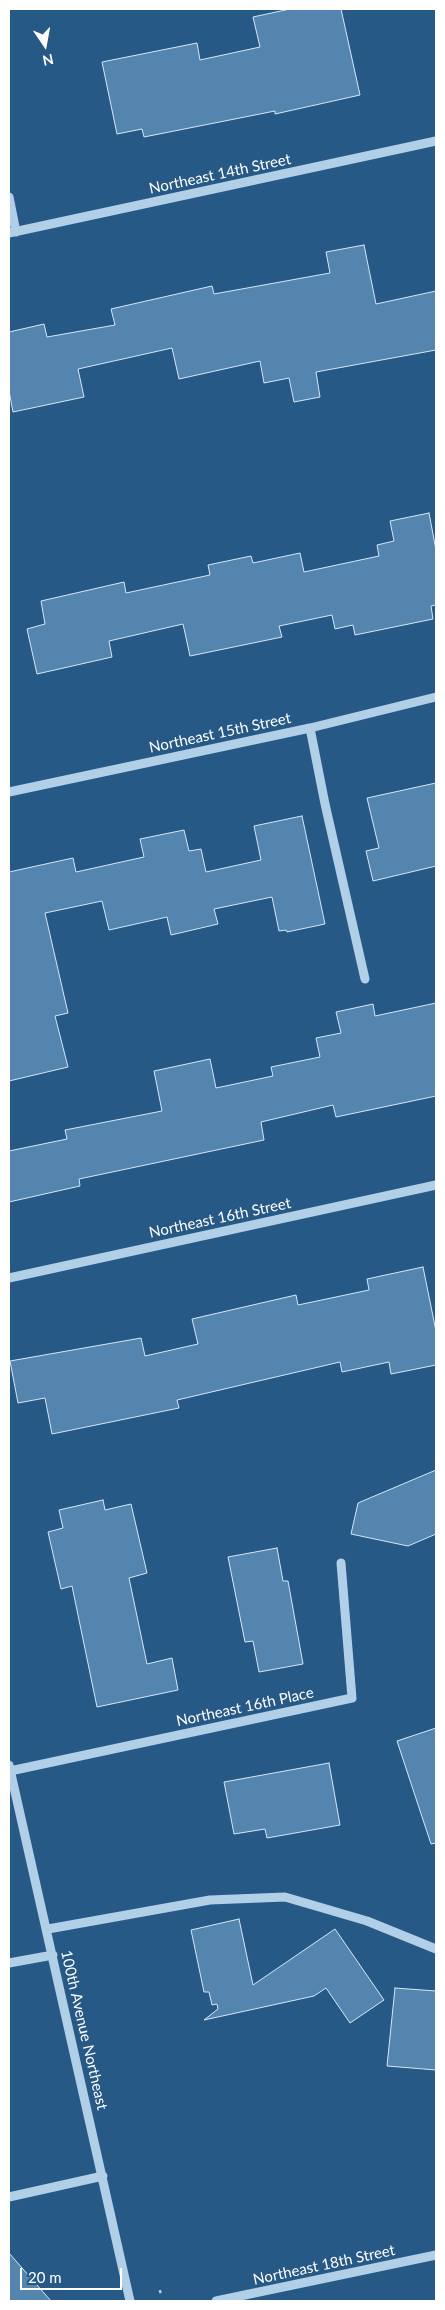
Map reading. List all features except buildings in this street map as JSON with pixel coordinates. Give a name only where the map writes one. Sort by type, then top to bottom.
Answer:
[{"type":"street","name":"Northeast 14th Street","points":[[12,233],[436,141]]},
{"type":"street","points":[[9,197],[12,233]]},
{"type":"street","name":"Northeast 15th Street","points":[[9,792],[310,728],[436,697]]},
{"type":"street","points":[[310,728],[325,804],[365,979]]},
{"type":"street","name":"Northeast 16th Street","points":[[9,1278],[436,1185]]},
{"type":"street","name":"Northeast 16th Place","points":[[9,1768],[352,1698],[341,1563]]},
{"type":"street","name":"100th Avenue Northeast","points":[[9,1768],[48,1930],[130,2301]]},
{"type":"street","points":[[48,1930],[210,1900],[285,1897],[367,1920],[436,1950]]},
{"type":"street","points":[[9,1962],[53,1955]]},
{"type":"street","points":[[9,2197],[103,2176]]},
{"type":"street","name":"Northeast 18th Street","points":[[216,2301],[436,2255]]}]
